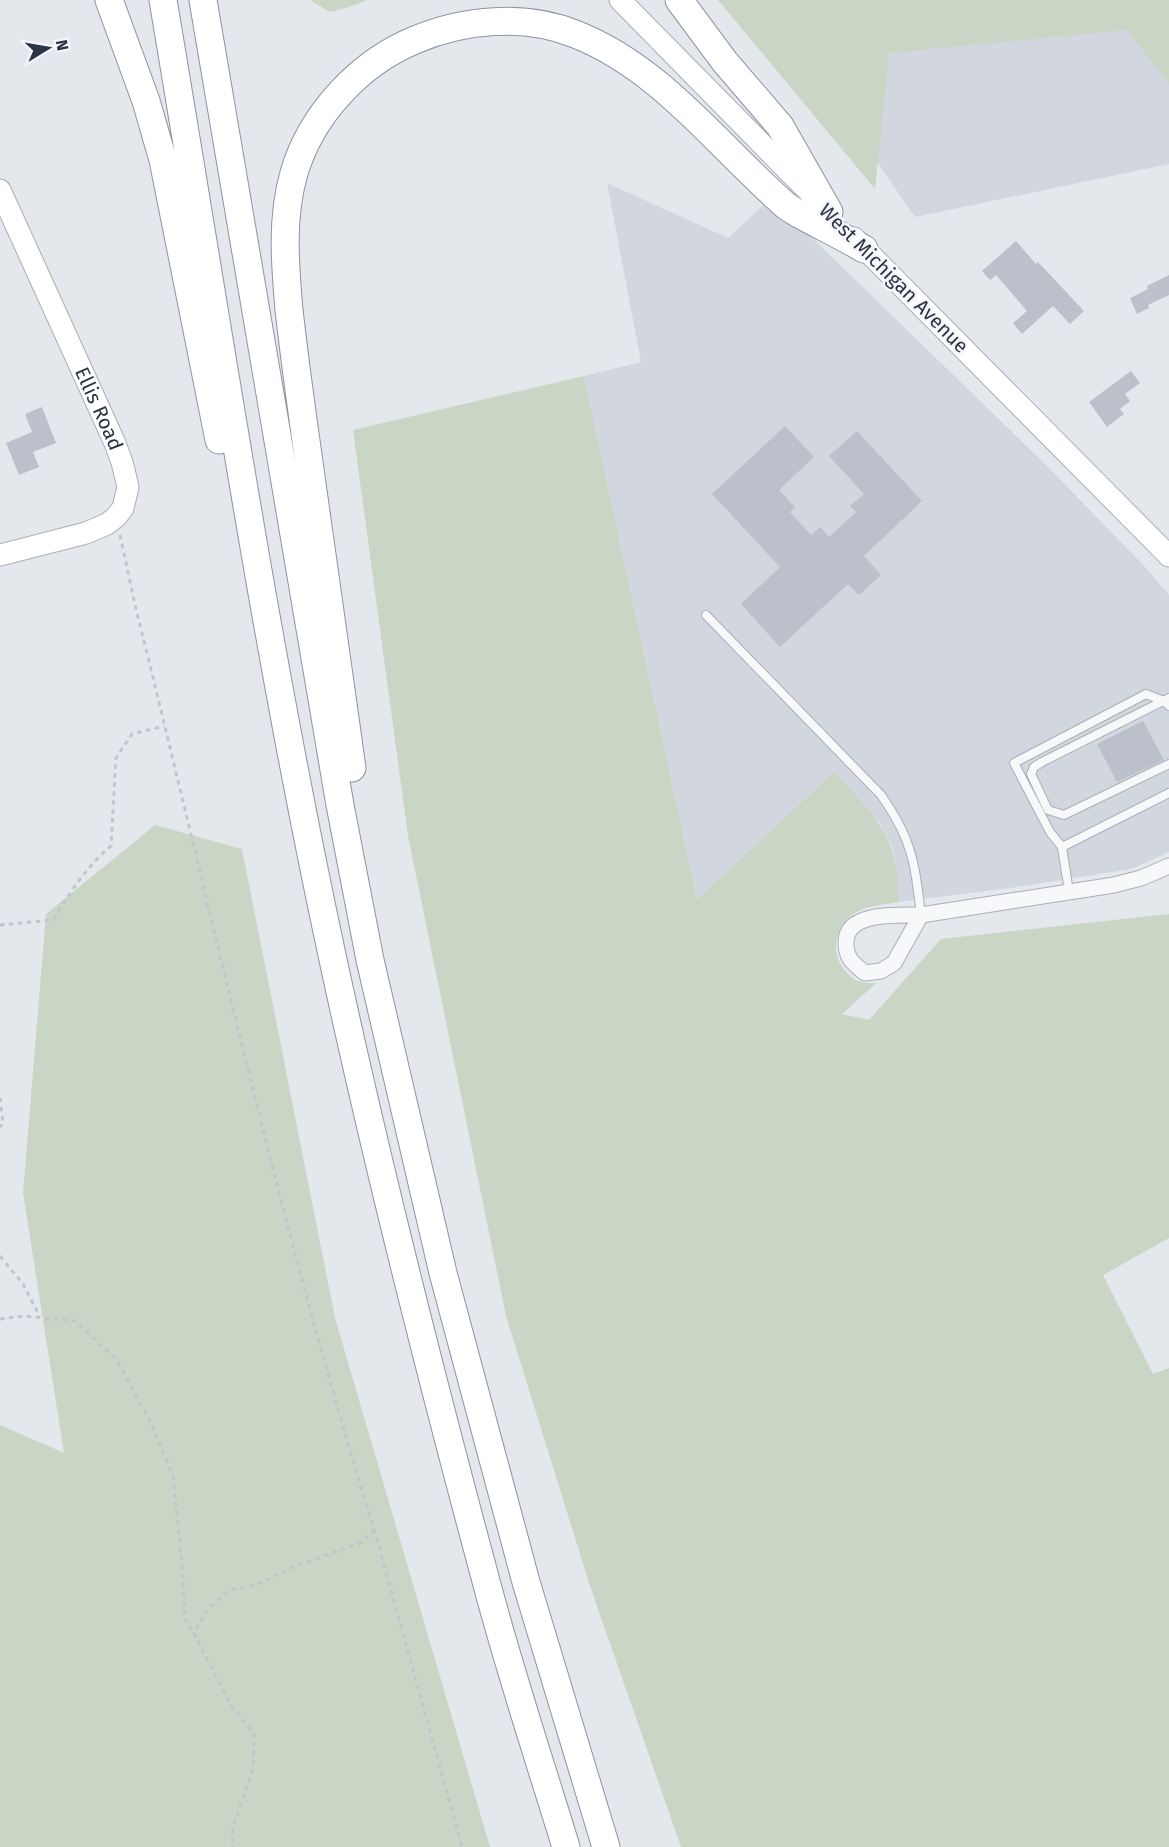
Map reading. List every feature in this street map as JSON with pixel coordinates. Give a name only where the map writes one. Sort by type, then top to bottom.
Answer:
[{"type":"highway","points":[[109,0],[146,101],[163,160],[219,442],[261,582]]},
{"type":"highway","points":[[163,0],[261,582],[298,788],[330,945],[396,1233],[490,1596],[566,1847]]},
{"type":"highway","points":[[203,0],[340,805],[370,960],[443,1273],[526,1582],[606,1847]]},
{"type":"highway","points":[[679,0],[725,62],[780,126],[829,212]]},
{"type":"highway","points":[[370,960],[371,917],[367,883],[292,340],[284,259],[286,212],[294,171],[309,136],[330,105],[351,82],[375,62],[400,46],[435,31],[473,23],[508,21],[541,24],[573,33],[609,49],[639,69],[687,111],[787,207],[864,249]]},
{"type":"main road","name":"West Michigan Avenue","points":[[620,0],[1169,556]]},
{"type":"main road","name":"Ellis Road","points":[[0,190],[122,462],[128,487],[123,508],[112,521]]},
{"type":"main road","points":[[0,555],[86,533],[112,521]]},
{"type":"street","points":[[921,915],[894,963],[881,972],[866,973],[854,964],[846,953],[846,936],[855,924],[871,918],[921,915],[1114,885],[1141,878],[1169,866]]},
{"type":"lane","points":[[706,615],[881,795],[897,819],[909,846],[921,915]]},
{"type":"lane","points":[[1069,892],[1062,847],[1050,832],[1014,763],[1146,694],[1167,702]]},
{"type":"lane","points":[[1167,702],[1042,762],[1034,767],[1031,774],[1048,810],[1064,815],[1169,764]]},
{"type":"lane","points":[[1062,847],[1169,793]]},
{"type":"path","points":[[112,521],[121,537],[135,605],[240,1037],[302,1276],[462,1847]]},
{"type":"path","points":[[0,925],[53,920],[78,881],[111,846],[116,758],[132,734],[165,726]]},
{"type":"path","points":[[0,1098],[3,1123],[0,1127]]},
{"type":"path","points":[[0,1256],[23,1284],[40,1317]]},
{"type":"path","points":[[0,1319],[24,1316],[75,1321],[116,1359],[150,1421],[173,1476],[185,1619],[230,1704],[254,1734],[253,1769],[233,1827],[232,1847]]},
{"type":"path","points":[[194,1634],[206,1611],[229,1590],[256,1585],[291,1568],[362,1542],[374,1529]]},
{"type":"shaded area","points":[[765,0],[1169,0],[1169,164],[915,217]]},
{"type":"shaded area","points":[[607,183],[728,238],[771,198],[1047,466],[1146,568],[1169,595],[1169,852],[1134,868],[1113,872],[899,902],[896,862],[892,846],[880,823],[834,772],[697,899],[584,376],[641,362]]},
{"type":"green space","points":[[310,0],[368,0],[330,12]]},
{"type":"green space","points":[[718,0],[1169,0],[1169,84],[1127,30],[889,53],[875,189]]},
{"type":"green space","points":[[584,376],[697,899],[834,772],[870,812],[885,834],[895,860],[899,902],[856,912],[844,922],[839,930],[837,956],[846,973],[856,980],[876,983],[842,1014],[869,1020],[941,939],[1169,914],[1169,1238],[1103,1275],[1153,1374],[1169,1368],[1169,1847],[681,1847],[590,1586],[506,1316],[408,836],[353,430]]},
{"type":"green space","points":[[155,825],[242,849],[335,1318],[490,1847],[0,1847],[0,1425],[64,1453],[23,1193],[46,914]]},
{"type":"building","points":[[1016,241],[1084,311],[1070,324],[1053,306],[1022,334],[1013,323],[1027,311],[996,275],[990,280],[982,271]]},
{"type":"building","points":[[1169,275],[1169,295],[1148,305],[1149,308],[1137,314],[1130,298]]},
{"type":"building","points":[[1131,371],[1140,383],[1125,394],[1130,401],[1120,409],[1124,414],[1107,427],[1089,402]]},
{"type":"building","points":[[42,407],[56,443],[33,452],[39,467],[19,475],[6,443],[32,432],[25,414]]},
{"type":"building","points":[[785,426],[814,457],[779,490],[795,507],[790,512],[811,535],[820,527],[829,537],[856,512],[850,506],[864,494],[829,456],[857,431],[922,501],[864,556],[881,575],[859,595],[848,584],[780,647],[741,604],[780,567],[712,494]]},
{"type":"building","points":[[1143,721],[1164,760],[1117,782],[1097,744]]}]
